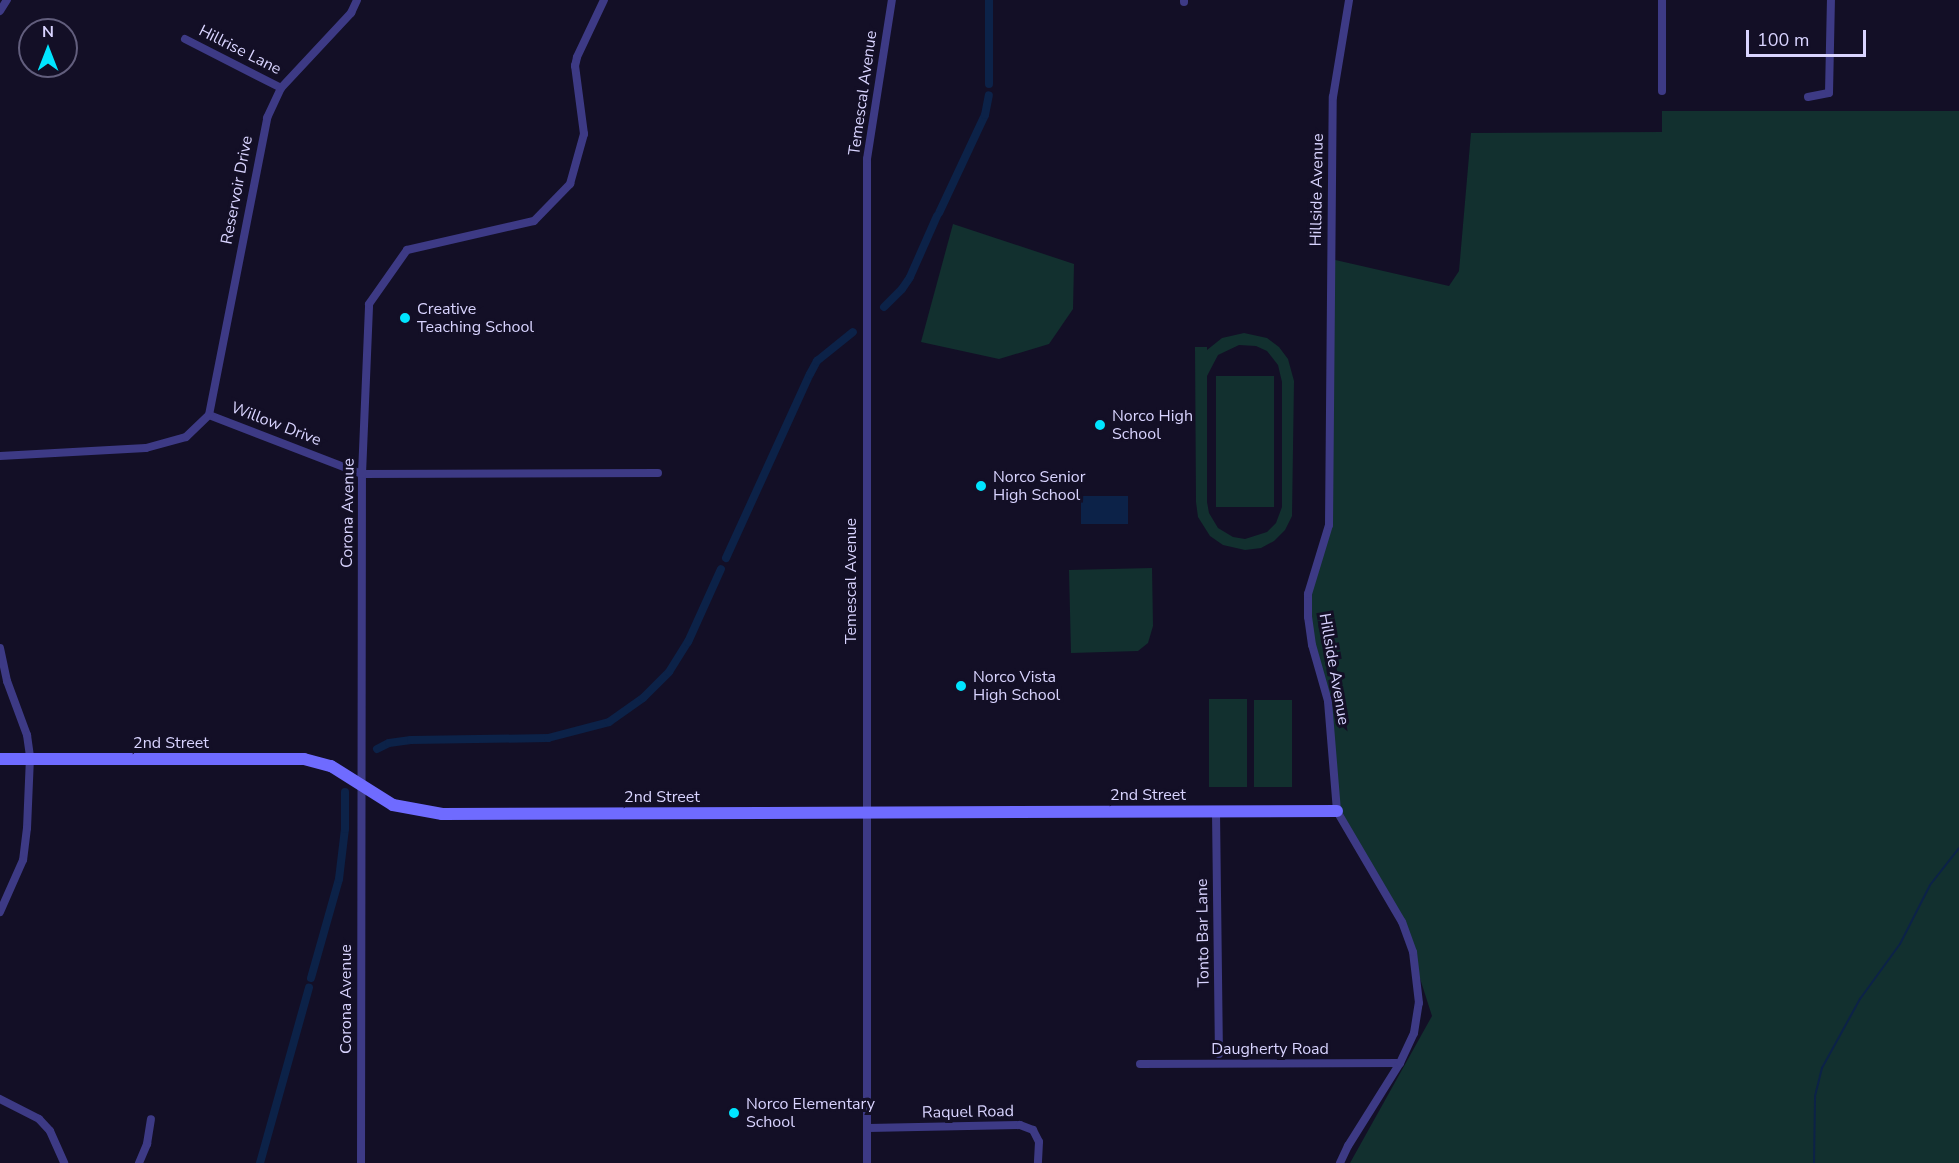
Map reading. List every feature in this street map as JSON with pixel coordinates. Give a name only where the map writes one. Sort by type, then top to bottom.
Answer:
[{"type":"street","points":[[0,12],[7,0]]},
{"type":"street","name":"Reservoir Drive","points":[[209,415],[267,118],[281,88],[351,13],[357,0]]},
{"type":"street","name":"Corona Avenue","points":[[361,1163],[362,474],[369,304],[407,250],[534,221],[570,184],[584,134],[575,66],[604,0]]},
{"type":"street","name":"Temescal Avenue","points":[[867,1163],[867,159],[892,0]]},
{"type":"street","name":"Hillside Avenue","points":[[1340,1163],[1400,1063],[1414,1033],[1419,1003],[1413,952],[1402,922],[1337,811],[1328,701],[1311,645],[1308,594],[1329,525],[1333,97],[1348,0]]},
{"type":"street","points":[[1662,0],[1662,92]]},
{"type":"street","points":[[1808,97],[1829,93],[1831,0]]},
{"type":"street","name":"Hillrise Lane","points":[[185,39],[281,88]]},
{"type":"street","name":"Willow Drive","points":[[0,456],[146,448],[186,437],[209,415],[362,474],[658,473]]},
{"type":"street","points":[[0,648],[7,681],[27,735],[30,758],[23,860],[0,912]]},
{"type":"street","name":"2nd Street","points":[[0,759],[304,759],[331,766],[393,806],[442,814],[1337,811]]},
{"type":"street","name":"Tonto Bar Lane","points":[[1216,812],[1220,1054]]},
{"type":"street","name":"Daugherty Road","points":[[1140,1064],[1400,1063]]},
{"type":"street","points":[[0,1099],[39,1119],[50,1131],[64,1163]]},
{"type":"street","points":[[139,1163],[147,1144],[152,1119]]},
{"type":"street","name":"Raquel Road","points":[[868,1128],[1020,1125],[1033,1130],[1039,1142],[1038,1163]]},
{"type":"green space","points":[[1662,111],[1959,111],[1959,1163],[1350,1163],[1432,1016],[1402,922],[1337,811],[1328,701],[1312,645],[1308,594],[1328,525],[1331,259],[1449,286],[1459,271],[1471,133],[1662,132]]},
{"type":"green space","points":[[953,224],[1074,264],[1073,309],[1049,344],[999,359],[921,342]]},
{"type":"green space","points":[[1244,333],[1267,338],[1279,347],[1288,359],[1294,381],[1292,516],[1285,530],[1274,541],[1261,548],[1245,550],[1223,545],[1210,536],[1198,517],[1195,347],[1207,347],[1207,350],[1222,338]],"holes":[[[1239,345],[1256,346],[1267,351],[1278,365],[1282,382],[1282,507],[1276,523],[1267,532],[1245,539],[1233,537],[1218,528],[1209,513],[1207,502],[1207,376],[1218,355]]]},
{"type":"green space","points":[[1216,376],[1274,376],[1274,507],[1216,507]]},
{"type":"green space","points":[[1152,568],[1153,626],[1148,643],[1138,651],[1071,653],[1069,570]]},
{"type":"green space","points":[[1209,699],[1247,699],[1247,787],[1209,787]]},
{"type":"green space","points":[[1254,700],[1292,700],[1292,787],[1254,787]]},
{"type":"water","points":[[1081,496],[1128,496],[1128,524],[1081,524]]},
{"type":"waterway","points":[[989,0],[989,84]]},
{"type":"waterway","points":[[939,213],[985,115],[989,95]]},
{"type":"waterway","points":[[884,307],[902,289],[910,277],[937,216]]},
{"type":"waterway","points":[[726,558],[817,361],[853,332]]},
{"type":"waterway","points":[[377,749],[389,743],[411,740],[548,738],[609,722],[643,698],[669,672],[688,642],[721,569]]},
{"type":"waterway","points":[[311,978],[339,879],[345,829],[345,792]]},
{"type":"waterway","points":[[1814,1163],[1815,1096],[1822,1068],[1860,999],[1900,944],[1930,885],[1959,848]]},
{"type":"waterway","points":[[260,1163],[309,988]]},
{"type":"place","name":"Creative Teaching School","points":[[405,318]]},
{"type":"place","name":"Norco High School","points":[[1100,425]]},
{"type":"place","name":"Norco Senior High School","points":[[981,486]]},
{"type":"place","name":"Norco Vista High School","points":[[961,686]]},
{"type":"place","name":"Norco Elementary School","points":[[734,1113]]}]
